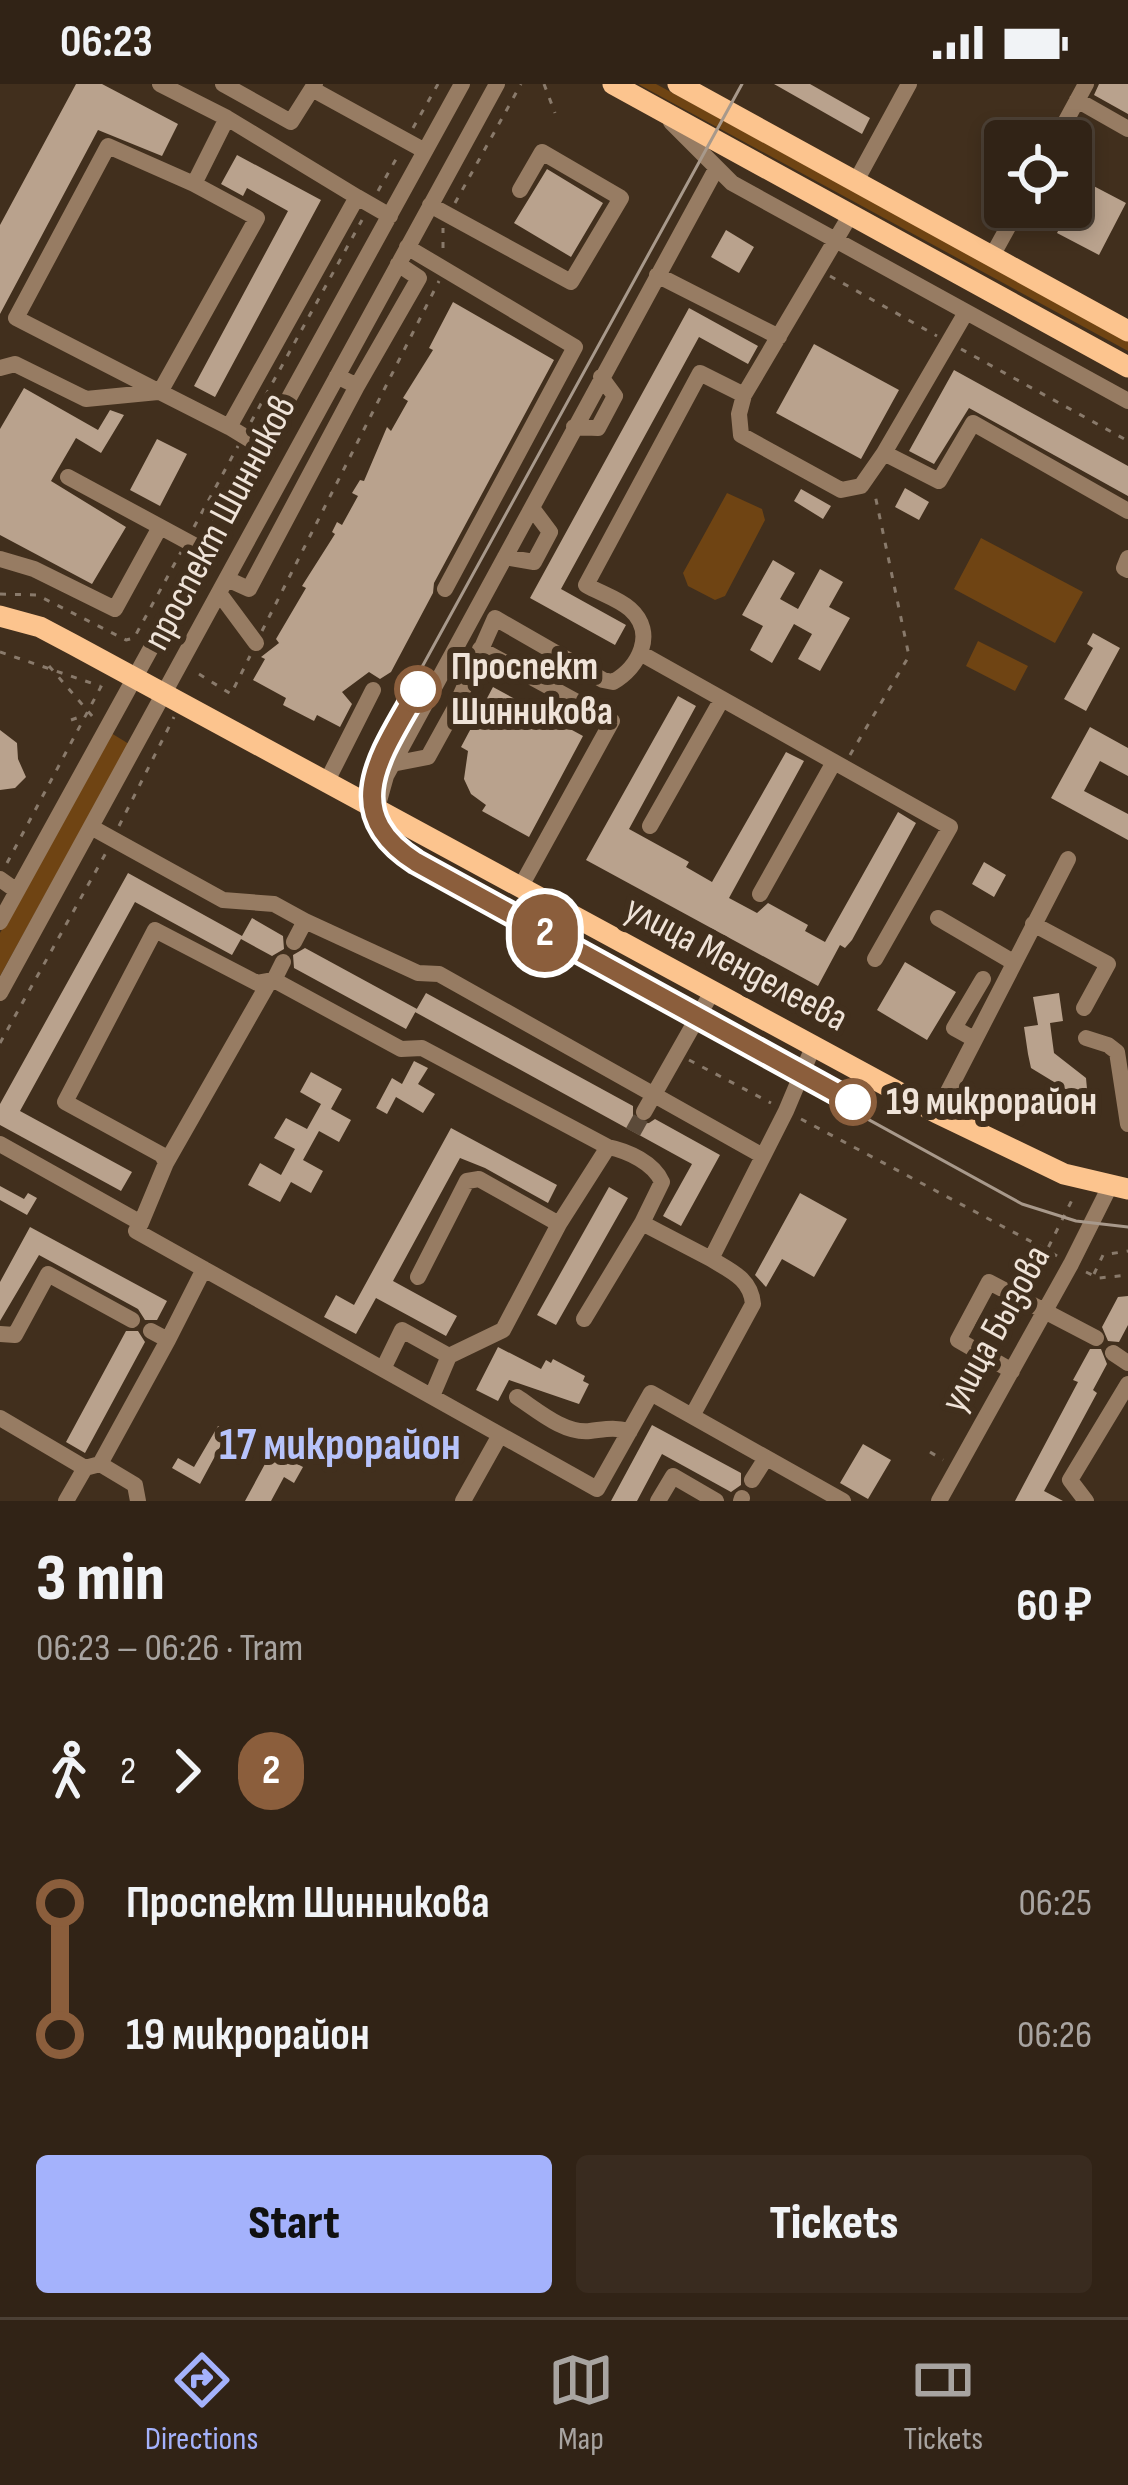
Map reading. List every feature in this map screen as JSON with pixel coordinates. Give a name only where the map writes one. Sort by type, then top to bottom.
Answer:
[{"type":"main road","points":[[613,84],[1128,367]]},
{"type":"main road","points":[[678,84],[1128,331]]},
{"type":"main road","name":"улица Менделеева","points":[[0,616],[40,627],[937,1113],[1080,1180],[1118,1188]]},
{"type":"street","points":[[160,84],[227,118],[390,216]]},
{"type":"street","points":[[223,84],[250,91],[291,122],[314,87],[425,151]]},
{"type":"street","name":"проспект Шинников","points":[[0,922],[463,84]]},
{"type":"street","name":"проспект Шинников","points":[[0,993],[497,84]]},
{"type":"street","points":[[855,183],[909,84]]},
{"type":"street","points":[[1067,120],[1082,92],[1128,129]]},
{"type":"street","points":[[658,108],[732,183],[1128,401]]},
{"type":"street","points":[[194,184],[227,118]]},
{"type":"street","points":[[160,392],[257,218],[108,146],[16,318],[262,447]]},
{"type":"street","points":[[430,205],[572,282],[621,198],[542,152],[520,190]]},
{"type":"street","points":[[392,764],[428,757],[455,708],[480,649],[486,614],[506,557],[716,170]]},
{"type":"street","points":[[237,431],[363,202]]},
{"type":"street","points":[[851,214],[744,395],[741,435],[841,490],[862,486],[965,314]]},
{"type":"street","points":[[992,256],[1007,228]]},
{"type":"street","points":[[407,247],[575,347],[445,589]]},
{"type":"street","points":[[223,586],[249,589],[419,278],[395,269],[384,274],[366,260]]},
{"type":"street","points":[[657,275],[778,338]]},
{"type":"street","points":[[0,368],[14,364],[86,399],[160,392]]},
{"type":"street","points":[[486,614],[603,680],[613,682],[625,675],[641,654],[645,638],[633,610],[586,585],[700,374],[744,395]]},
{"type":"street","points":[[338,376],[357,386]]},
{"type":"street","points":[[884,452],[939,482],[974,423],[1128,511]]},
{"type":"street","points":[[68,477],[205,551]]},
{"type":"street","points":[[506,557],[534,562],[550,532],[532,508]]},
{"type":"street","points":[[256,525],[278,537]]},
{"type":"street","points":[[0,560],[34,568],[115,609],[160,527]]},
{"type":"street","points":[[1128,558],[1124,568],[1128,570]]},
{"type":"street","points":[[223,586],[256,644]]},
{"type":"street","points":[[377,808],[392,764],[486,614]]},
{"type":"street","points":[[480,649],[612,721],[520,888]]},
{"type":"street","points":[[641,654],[950,827],[875,958]]},
{"type":"street","points":[[327,781],[373,690]]},
{"type":"street","points":[[650,826],[722,699]]},
{"type":"street","points":[[114,716],[126,714],[138,720],[144,732]]},
{"type":"street","points":[[760,894],[839,765]]},
{"type":"street","points":[[92,827],[223,900],[274,904],[418,973],[440,974],[764,1156]]},
{"type":"street","points":[[937,1113],[1068,859]]},
{"type":"street","points":[[0,877],[17,891]]},
{"type":"street","points":[[938,918],[1013,962]]},
{"type":"street","points":[[294,942],[305,921]]},
{"type":"street","points":[[1033,924],[1108,964],[1084,1008]]},
{"type":"street","points":[[166,1163],[155,1148],[65,1102],[155,930],[257,983],[271,982],[401,1049],[422,1048],[658,1172],[662,1181],[642,1223],[584,1319]]},
{"type":"street","points":[[284,962],[166,1163],[136,1231],[597,1490],[651,1393],[843,1501]]},
{"type":"street","points":[[974,1039],[954,1028],[983,979]]},
{"type":"street","points":[[644,1112],[712,992]]},
{"type":"street","points":[[1086,1038],[1117,1052],[1128,1124]]},
{"type":"street","points":[[711,1258],[813,1047]]},
{"type":"street","points":[[432,1396],[449,1357],[503,1330],[559,1223],[633,1132]]},
{"type":"street","points":[[0,1144],[140,1223]]},
{"type":"street","points":[[418,1276],[467,1181],[479,1180],[559,1223]]},
{"type":"street","name":"улица Бызова","points":[[939,1501],[1118,1188]]},
{"type":"street","points":[[642,1223],[711,1258],[752,1290],[753,1304],[692,1416]]},
{"type":"street","points":[[66,1501],[93,1466],[159,1336],[204,1268]]},
{"type":"street","points":[[0,1334],[16,1335],[49,1274],[132,1321]]},
{"type":"street","points":[[1012,1372],[958,1340],[989,1282],[1096,1338]]},
{"type":"street","points":[[383,1369],[403,1330],[449,1357]]},
{"type":"street","points":[[1086,1501],[1070,1480],[1128,1384]]},
{"type":"street","points":[[517,1397],[556,1423],[587,1432],[606,1425],[630,1431]]},
{"type":"street","points":[[0,1418],[135,1485],[139,1501]]},
{"type":"street","points":[[463,1501],[500,1435]]},
{"type":"street","points":[[752,1480],[766,1457]]},
{"type":"street","points":[[658,1501],[673,1476],[716,1501]]},
{"type":"path","points":[[0,594],[38,595],[126,640],[134,638],[187,541],[237,431],[363,202],[438,84]]},
{"type":"path","points":[[199,674],[231,694],[443,268],[443,224],[521,84]]},
{"type":"path","points":[[544,84],[555,112]]},
{"type":"path","points":[[818,270],[1128,441]]},
{"type":"path","points":[[839,765],[909,656],[871,476]]},
{"type":"path","points":[[0,652],[102,686]]},
{"type":"path","points":[[47,664],[87,714]]},
{"type":"path","points":[[0,877],[107,676]]},
{"type":"path","points":[[71,720],[87,714]]},
{"type":"path","points":[[0,1043],[113,839],[174,716]]},
{"type":"path","points":[[677,1054],[1093,1275],[1128,1275]]},
{"type":"path","points":[[1046,1250],[1080,1180]]},
{"type":"path","points":[[1093,1275],[1103,1256],[1128,1251]]},
{"type":"shaded area","points":[[638,84],[656,84],[1128,340],[1128,351]]},
{"type":"shaded area","points":[[727,493],[762,509],[765,520],[725,596],[715,600],[688,586],[683,573]]},
{"type":"shaded area","points":[[981,538],[1083,592],[1055,643],[954,589]]},
{"type":"shaded area","points":[[978,641],[1028,666],[1015,691],[966,666]]},
{"type":"shaded area","points":[[111,733],[129,744],[0,976],[0,933]]},
{"type":"building","points":[[76,84],[102,84],[178,124],[162,156],[98,130],[0,314],[0,225]]},
{"type":"building","points":[[774,84],[810,84],[870,118],[862,134]]},
{"type":"building","points":[[1099,84],[1128,84],[1128,114],[1094,95]]},
{"type":"building","points":[[237,155],[321,200],[215,397],[194,386],[288,211],[247,188],[243,196],[221,184]]},
{"type":"building","points":[[547,169],[603,203],[571,257],[514,223]]},
{"type":"building","points":[[1092,185],[1126,203],[1099,255],[1057,233],[1060,228],[1092,228]]},
{"type":"building","points":[[726,230],[754,247],[739,273],[711,257]]},
{"type":"building","points":[[453,302],[554,360],[391,672],[380,679],[369,672],[342,692],[352,704],[340,727],[317,715],[314,721],[283,705],[286,698],[253,680],[265,659],[261,657],[279,643],[276,639],[335,534],[337,522],[342,525],[358,496],[352,493],[364,481],[387,427],[391,431],[408,401],[403,398],[433,350],[429,348]]},
{"type":"building","points":[[689,308],[758,346],[748,364],[699,337],[561,589],[626,625],[615,645],[530,598]]},
{"type":"building","points":[[814,344],[899,390],[861,459],[776,413]]},
{"type":"building","points":[[954,370],[1128,466],[1128,496],[969,408],[934,464],[909,451]]},
{"type":"building","points":[[24,388],[98,430],[110,410],[124,415],[101,453],[76,438],[51,481],[126,527],[92,584],[0,535],[0,429]]},
{"type":"building","points":[[157,439],[187,454],[160,506],[130,490]]},
{"type":"building","points":[[905,488],[929,502],[919,520],[895,507]]},
{"type":"building","points":[[801,489],[831,506],[823,519],[794,501]]},
{"type":"building","points":[[773,560],[795,573],[780,599],[798,609],[820,569],[843,582],[829,607],[850,618],[820,671],[798,659],[812,634],[794,624],[772,663],[750,650],[763,626],[742,615]]},
{"type":"building","points":[[1093,633],[1120,648],[1086,711],[1064,699],[1093,648],[1087,644]]},
{"type":"building","points":[[493,687],[583,736],[529,837],[482,811],[486,805],[471,794],[464,779],[468,751],[461,747]]},
{"type":"building","points":[[678,696],[696,706],[629,829],[689,862],[686,867],[712,882],[786,752],[804,761],[729,898],[757,913],[768,903],[808,925],[805,931],[825,942],[898,812],[916,823],[852,940],[845,948],[840,945],[818,986],[586,860]]},
{"type":"building","points":[[1090,727],[1128,748],[1128,776],[1100,761],[1084,791],[1128,814],[1128,840],[1051,798]]},
{"type":"building","points":[[0,730],[17,743],[26,777],[15,788],[0,790]]},
{"type":"building","points":[[984,862],[1006,875],[994,897],[972,884]]},
{"type":"building","points":[[128,873],[242,936],[252,918],[283,936],[284,949],[272,956],[241,939],[232,955],[135,902],[20,1111],[132,1172],[121,1191],[0,1125],[0,1104]]},
{"type":"building","points":[[305,948],[417,1009],[406,1029],[294,968],[293,955]]},
{"type":"building","points":[[905,962],[956,992],[927,1040],[877,1010]]},
{"type":"building","points":[[426,993],[633,1106],[639,1124],[655,1119],[720,1155],[681,1226],[663,1216],[692,1164],[415,1012]]},
{"type":"building","points":[[1059,993],[1063,1021],[1050,1023],[1054,1053],[1086,1078],[1087,1089],[1077,1096],[1031,1068],[1028,1054],[1024,1027],[1038,1025],[1033,997]]},
{"type":"building","points":[[414,1061],[428,1068],[418,1084],[435,1094],[423,1113],[396,1097],[387,1114],[376,1108],[392,1078],[402,1084]]},
{"type":"building","points":[[311,1072],[342,1089],[331,1109],[351,1120],[339,1142],[319,1131],[303,1160],[323,1171],[311,1193],[291,1182],[280,1202],[248,1185],[260,1163],[281,1175],[295,1149],[274,1138],[286,1118],[307,1129],[321,1104],[300,1092]]},
{"type":"building","points":[[451,1128],[557,1185],[548,1203],[460,1158],[393,1281],[457,1316],[446,1336],[376,1298],[356,1334],[324,1317],[336,1295],[354,1305]]},
{"type":"building","points":[[0,1186],[24,1199],[28,1193],[37,1198],[27,1215],[0,1200]]},
{"type":"building","points":[[609,1187],[628,1198],[556,1325],[537,1315]]},
{"type":"building","points":[[800,1193],[847,1219],[814,1277],[782,1259],[766,1287],[755,1275]]},
{"type":"building","points":[[30,1227],[167,1301],[157,1320],[145,1320],[138,1309],[39,1255],[0,1321],[0,1282]]},
{"type":"building","points":[[1128,1296],[1128,1325],[1119,1342],[1108,1341],[1102,1327],[1118,1297]]},
{"type":"building","points":[[126,1331],[138,1331],[145,1342],[85,1453],[66,1442]]},
{"type":"building","points":[[498,1347],[541,1369],[546,1360],[551,1363],[553,1359],[585,1376],[583,1381],[589,1384],[579,1404],[509,1380],[498,1401],[476,1390]]},
{"type":"building","points":[[1090,1349],[1101,1349],[1107,1364],[1093,1390],[1097,1393],[1044,1491],[1063,1501],[1015,1501],[1078,1382],[1073,1380]]},
{"type":"building","points":[[652,1425],[741,1473],[741,1485],[731,1492],[662,1454],[637,1501],[611,1501]]},
{"type":"building","points":[[218,1426],[228,1432],[200,1484],[172,1468],[178,1458],[194,1467]]},
{"type":"building","points":[[863,1444],[891,1460],[868,1499],[840,1483]]},
{"type":"building","points":[[272,1451],[303,1467],[294,1483],[284,1477],[271,1501],[245,1501]]},
{"type":"tunnel","points":[[633,1132],[644,1112]]},
{"type":"tram line","points":[[742,84],[377,749],[365,786],[367,818],[382,845],[413,869],[1022,1204],[1076,1221],[1128,1227]]},
{"type":"tram line","name":"2","points":[[418,689],[372,782],[374,816],[387,842],[853,1102]]},
{"type":"place","name":"Проспект Шинникова","points":[[418,689]]},
{"type":"place","name":"19 микрорайон","points":[[853,1102]]},
{"type":"district","name":"17 микрорайон","points":[[340,1445]]}]
